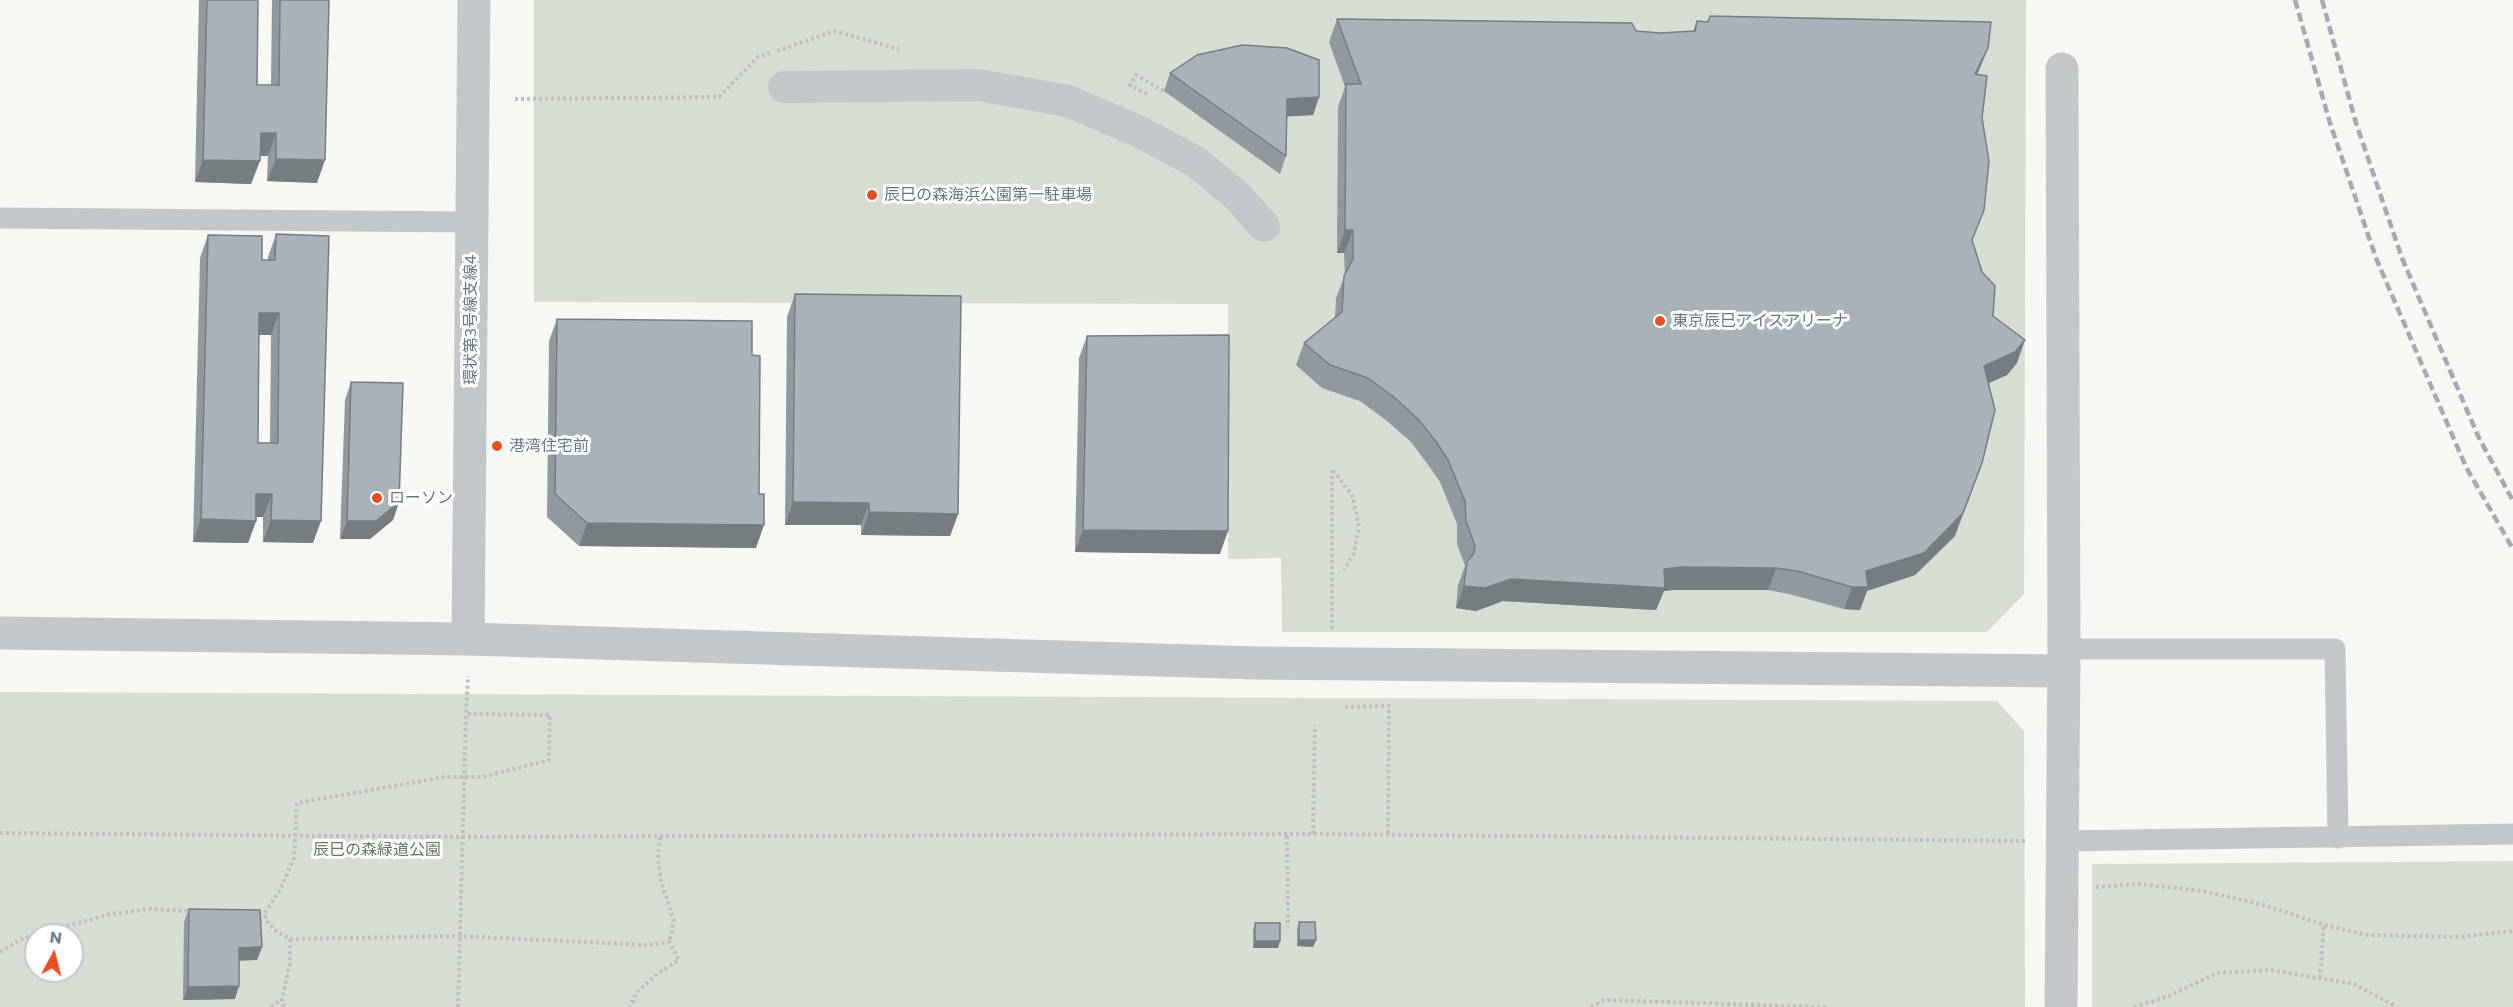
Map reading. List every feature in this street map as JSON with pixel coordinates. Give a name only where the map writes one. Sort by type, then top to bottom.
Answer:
[{"type":"street","name":"環状第3号線支線4","points":[[468,639],[474,0]]},
{"type":"street","points":[[2061,1007],[2064,660],[2062,69]]},
{"type":"street","points":[[784,87],[978,85],[1068,101],[1140,132],[1196,162],[1236,195],[1264,226]]},
{"type":"street","points":[[0,633],[468,639],[1257,663],[2064,660]]},
{"type":"lane","points":[[0,218],[472,222]]},
{"type":"lane","points":[[2064,660],[2335,649],[2338,838]]},
{"type":"lane","points":[[2063,841],[2513,834]]},
{"type":"path","points":[[1148,95],[1130,85],[1136,75],[1164,91]]},
{"type":"path","points":[[1332,638],[1332,469],[1353,497],[1359,527],[1354,553],[1344,570]]},
{"type":"path","points":[[458,1007],[461,837],[468,675]]},
{"type":"path","points":[[1345,706],[1389,706],[1388,835]]},
{"type":"path","points":[[264,914],[280,890],[294,858],[297,803],[445,777],[483,777],[549,760],[550,715],[466,714]]},
{"type":"path","points":[[1313,834],[1315,725]]},
{"type":"path","points":[[0,833],[461,837],[1287,836],[1313,834],[2063,841]]},
{"type":"path","points":[[1287,836],[1288,927]]},
{"type":"path","points":[[630,1007],[637,992],[679,960],[669,942],[674,921],[661,881],[658,858],[660,837]]},
{"type":"path","points":[[2095,887],[2139,884],[2203,891],[2264,905],[2324,925],[2378,935],[2459,937],[2513,931]]},
{"type":"path","points":[[0,952],[22,939],[111,914],[149,909],[197,911]]},
{"type":"path","points":[[257,913],[264,914]]},
{"type":"path","points":[[264,914],[276,931],[290,939],[459,936],[648,945],[669,942]]},
{"type":"path","points":[[2320,978],[2324,925]]},
{"type":"path","points":[[284,1007],[282,999],[290,964],[290,939]]},
{"type":"path","points":[[2134,1007],[2169,996],[2217,973],[2271,970],[2354,984],[2397,1007]]},
{"type":"path","points":[[271,1007],[282,999]]},
{"type":"path","points":[[1591,1007],[1604,1000],[1826,1007]]},
{"type":"green space","points":[[534,0],[2026,0],[2024,594],[1987,632],[1282,632],[1281,558],[1228,559],[1228,304],[534,302]]},
{"type":"green space","name":"辰巳の森緑道公園","points":[[0,692],[1997,701],[2024,731],[2025,1007],[0,1007]]},
{"type":"green space","points":[[2513,861],[2513,1007],[2092,1007],[2092,864]]},
{"type":"building","points":[[207,0],[258,0],[257,85],[279,85],[280,0],[329,0],[325,160],[276,159],[276,133],[261,133],[260,161],[203,160]]},
{"type":"building","name":"東京辰巳アイスアリーナ","points":[[1710,16],[1991,22],[1988,48],[1975,74],[1987,76],[1982,118],[1989,161],[1984,210],[1972,240],[1982,272],[1995,286],[1993,316],[2025,340],[2015,352],[1984,366],[1995,410],[1982,463],[1963,513],[1924,553],[1866,571],[1868,587],[1852,587],[1797,571],[1776,568],[1681,567],[1664,569],[1665,588],[1511,579],[1485,588],[1464,586],[1467,562],[1474,553],[1475,546],[1466,521],[1465,501],[1448,460],[1437,443],[1419,420],[1395,398],[1368,378],[1330,365],[1304,343],[1342,312],[1344,276],[1353,259],[1353,230],[1345,230],[1346,84],[1361,84],[1337,19],[1632,23],[1636,31],[1660,33],[1695,31],[1697,21],[1708,22]]},
{"type":"building","points":[[1242,45],[1287,48],[1319,60],[1319,97],[1287,99],[1286,156],[1170,73],[1197,55]]},
{"type":"building","points":[[276,234],[329,236],[321,521],[271,520],[272,494],[256,494],[256,521],[201,519],[208,235],[262,236],[262,260],[275,260]],"holes":[[[259,313],[279,313],[278,443],[258,443]]]},
{"type":"building","points":[[795,294],[961,296],[958,514],[869,512],[869,503],[793,502]]},
{"type":"building","points":[[557,319],[752,321],[752,355],[760,356],[759,494],[764,494],[764,525],[587,523],[555,494]]},
{"type":"building","points":[[1229,335],[1228,531],[1083,530],[1087,336]]},
{"type":"building","points":[[351,382],[403,383],[399,502],[376,521],[347,521]]},
{"type":"building","points":[[189,909],[260,910],[262,947],[239,948],[239,986],[188,987]]},
{"type":"building","points":[[1299,922],[1315,922],[1316,940],[1299,940]]},
{"type":"building","points":[[1255,923],[1280,923],[1280,941],[1255,941]]},
{"type":"railway","points":[[2295,0],[2330,123],[2376,258],[2466,467],[2513,549]]},
{"type":"railway","points":[[2322,0],[2356,123],[2402,258],[2478,436],[2513,501]]},
{"type":"place","name":"辰巳の森海浜公園第一駐車場","points":[[872,195]]},
{"type":"place","name":"東京辰巳アイスアリーナ","points":[[1660,321]]},
{"type":"place","name":"港湾住宅前","points":[[497,446]]},
{"type":"place","name":"ローソン","points":[[377,498]]}]
